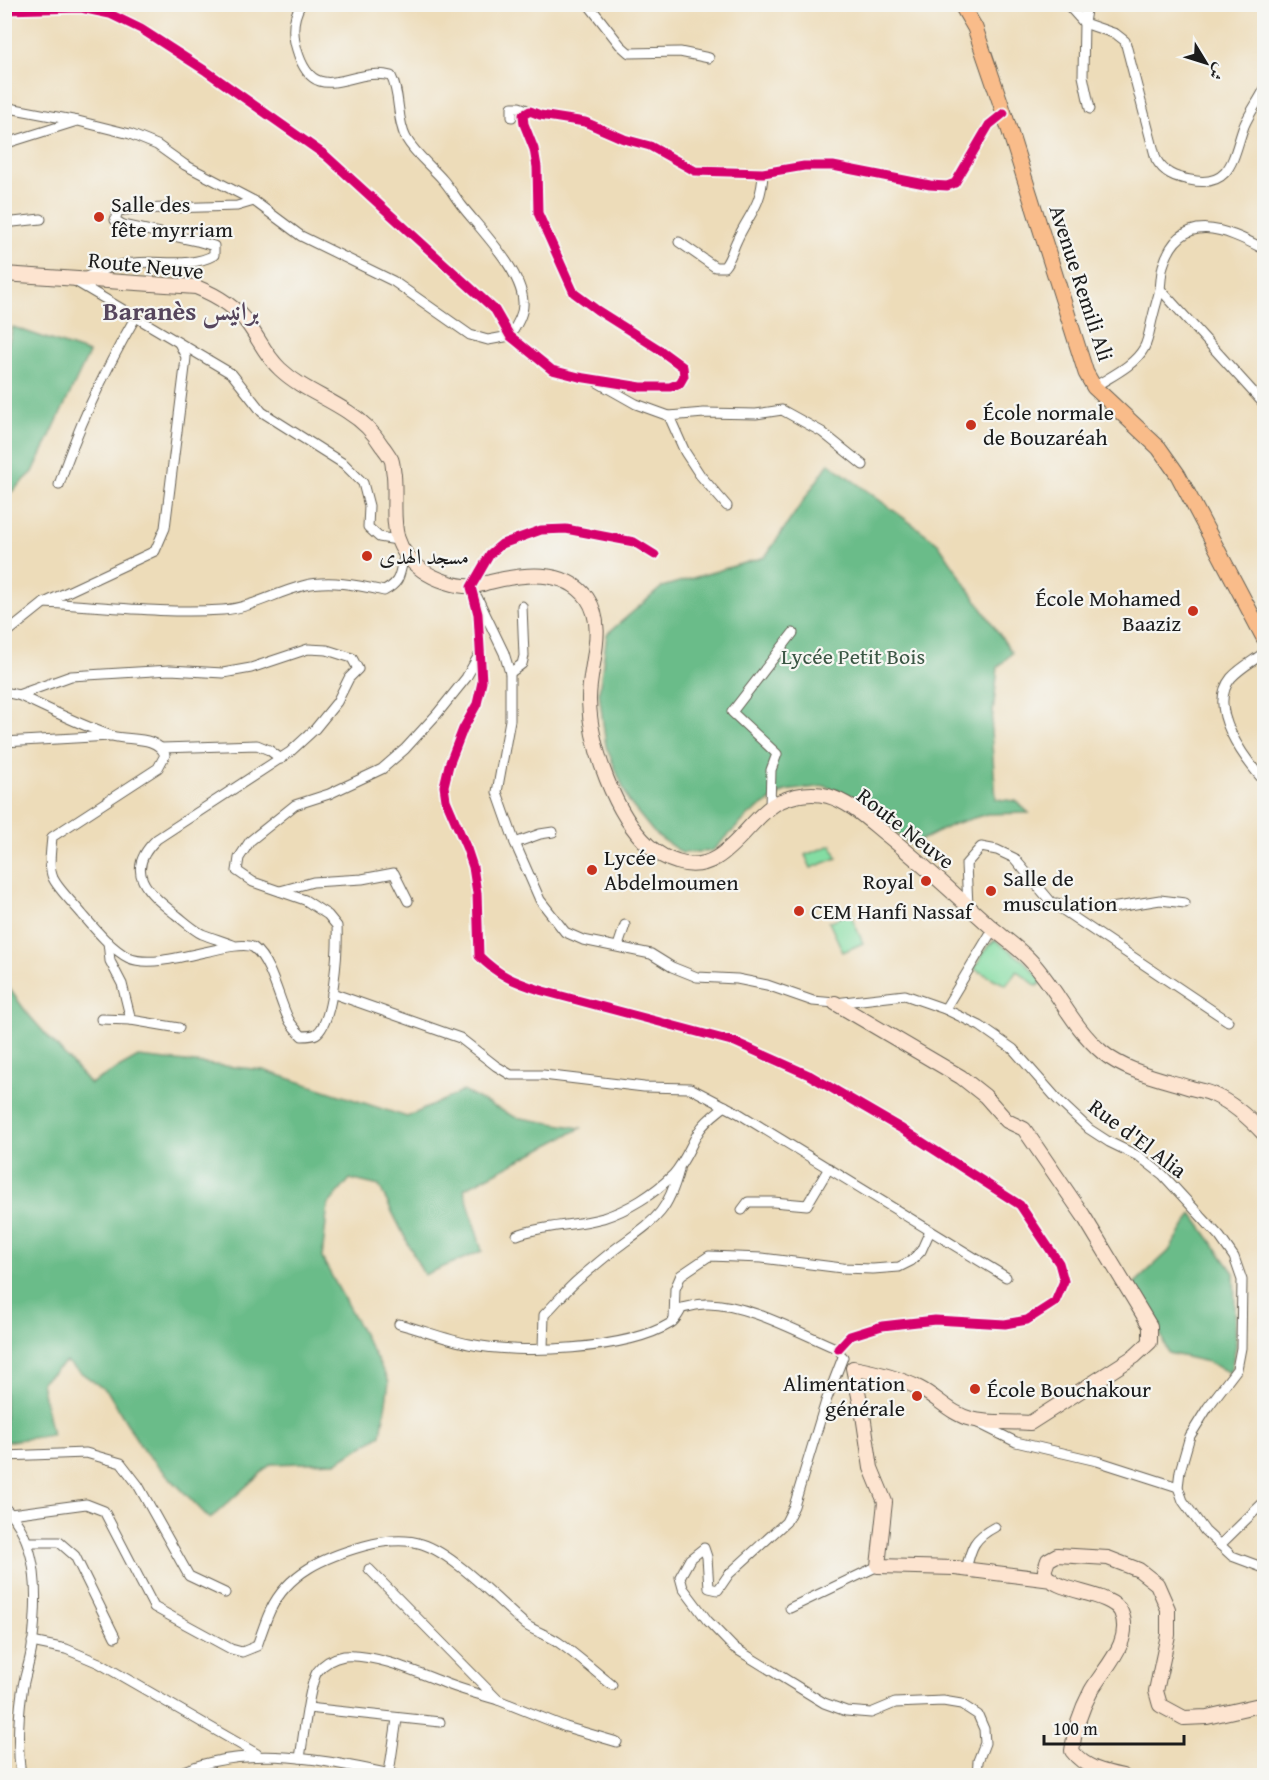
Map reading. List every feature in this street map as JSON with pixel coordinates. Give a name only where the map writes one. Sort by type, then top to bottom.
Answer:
[{"type":"main road","name":"Avenue Remili Ali","points":[[961,4],[975,28],[1004,113],[1086,373],[1094,387],[1158,448],[1178,475],[1259,618],[1264,638]]},
{"type":"street","points":[[301,4],[293,27],[297,49],[304,66],[314,77],[324,84],[379,72],[391,76],[395,84],[406,137],[496,247],[517,282],[523,302],[518,321],[510,336]]},
{"type":"street","points":[[588,4],[620,45],[629,52],[680,52],[709,58]]},
{"type":"street","points":[[1067,4],[1084,23],[1116,34],[1125,41],[1156,159],[1161,168],[1171,176],[1208,182],[1217,180],[1223,175],[1234,161],[1245,126],[1264,90]]},
{"type":"street","points":[[1087,4],[1084,23],[1083,76],[1090,109]]},
{"type":"street","points":[[4,10],[81,8],[110,14],[141,29],[206,71],[325,155],[495,310],[510,336],[552,370],[641,387],[670,387],[680,383],[684,376],[682,367],[574,292],[538,213],[537,167],[534,149],[523,116],[530,111]]},
{"type":"street","points":[[512,117],[512,107],[519,106],[540,115],[585,122],[624,139],[650,146],[695,171],[763,173],[804,166],[833,166],[930,185],[947,186],[955,183],[989,125],[1004,113]]},
{"type":"street","points":[[4,107],[78,121],[130,134],[157,145],[195,171],[254,201],[301,236],[393,281],[470,335],[488,340],[510,336]]},
{"type":"street","points":[[4,144],[78,121]]},
{"type":"street","points":[[679,242],[715,267],[724,267],[758,205],[763,173]]},
{"type":"street","points":[[76,279],[111,266],[136,262],[203,261],[214,255],[214,246],[123,225],[115,220],[118,211],[237,206],[254,201]]},
{"type":"street","points":[[4,223],[41,219]]},
{"type":"street","points":[[1094,387],[1133,362],[1145,347],[1160,289],[1162,267],[1169,251],[1180,237],[1195,228],[1217,229],[1264,249]]},
{"type":"street","name":"Route Neuve","points":[[4,274],[196,287],[213,294],[231,305],[247,322],[266,352],[282,371],[303,387],[350,412],[377,438],[392,460],[397,540],[405,555],[424,572],[446,582],[471,587],[494,581],[541,575],[562,579],[577,588],[588,600],[594,615],[597,636],[589,697],[591,728],[601,765],[636,830],[649,846],[666,859],[685,865],[703,865],[718,858],[770,807],[789,798],[808,794],[828,796],[853,808],[893,839],[993,929],[1028,957],[1055,989],[1087,1038],[1105,1055],[1127,1067],[1216,1095],[1253,1122],[1264,1134]]},
{"type":"street","points":[[76,279],[135,318],[232,374],[262,412],[344,464],[363,483],[369,506],[368,527],[378,537],[397,540]]},
{"type":"street","points":[[1160,289],[1264,404]]},
{"type":"street","points":[[59,485],[69,453],[89,405],[110,361],[135,318]]},
{"type":"street","points":[[4,635],[44,603],[155,551],[165,528],[185,367],[186,357],[179,343]]},
{"type":"street","points":[[592,379],[636,404],[669,416],[704,413],[756,414],[782,410],[822,432],[863,465]]},
{"type":"street","points":[[669,416],[685,452],[727,506]]},
{"type":"street","points":[[656,555],[634,542],[566,529],[541,530],[502,544],[490,554],[471,587],[478,614],[482,682],[477,704],[463,729],[449,765],[444,786],[446,800],[473,867],[477,893],[479,956],[495,972],[520,983],[735,1042],[809,1075],[902,1129],[1020,1205],[1059,1263],[1064,1281],[1055,1302],[1027,1320],[1005,1324],[935,1320],[882,1326],[850,1336],[840,1353],[794,1506],[786,1522],[729,1574],[718,1590],[710,1588],[704,1548],[690,1559],[680,1577],[683,1588],[707,1620],[733,1647],[824,1703],[846,1711],[871,1713],[895,1703],[943,1701],[962,1704],[978,1715],[984,1729],[985,1743],[978,1761],[977,1776]]},
{"type":"street","points":[[44,603],[162,610],[224,610],[250,605],[303,586],[350,584],[384,591],[399,580],[399,570],[405,555]]},
{"type":"street","points":[[471,587],[509,664],[510,673]]},
{"type":"street","points":[[510,673],[522,664],[524,656],[522,606]]},
{"type":"street","points":[[770,807],[771,770],[777,754],[732,712],[793,633]]},
{"type":"street","points":[[18,695],[71,676],[170,670],[223,673],[251,668],[308,649],[327,650],[352,658],[358,669],[349,678],[337,702],[315,729],[281,759],[157,839],[146,850],[141,866],[143,884],[159,901],[199,933],[234,945]]},
{"type":"street","points":[[1264,653],[1238,671],[1229,681],[1224,696],[1224,710],[1235,743],[1264,781]]},
{"type":"street","points":[[166,751],[158,768],[52,837],[50,861],[53,879],[101,936],[128,958],[144,961],[190,957],[234,945],[248,945],[256,949],[266,963],[289,1021],[302,1036],[315,1035],[322,1028],[332,993],[338,951],[338,926],[328,915],[305,900],[253,882],[237,871],[239,858],[250,841],[295,805],[329,794],[382,769],[405,749],[437,714],[466,678],[479,655]]},
{"type":"street","name":"Rue d'El Alia","points":[[510,673],[510,720],[498,792],[515,843],[540,900],[565,932],[583,940],[651,954],[672,967],[697,977],[737,979],[767,985],[813,1001],[835,1003],[904,994],[945,1009],[980,1026],[1013,1049],[1058,1100],[1089,1129],[1140,1158],[1163,1175],[1220,1237],[1234,1257],[1242,1280],[1241,1348],[1237,1369],[1208,1407],[1190,1436],[1178,1487]]},
{"type":"street","points":[[4,692],[18,695],[113,736]]},
{"type":"street","points":[[4,742],[113,736],[153,742],[166,751],[257,745],[281,759]]},
{"type":"street","points":[[515,843],[553,832]]},
{"type":"street","points":[[968,906],[966,864],[981,847],[997,850],[1014,858],[1051,902],[1228,1021]]},
{"type":"street","points":[[280,891],[314,882],[362,879],[393,873],[408,901]]},
{"type":"street","points":[[1051,902],[1075,907],[1105,909],[1160,900],[1185,903]]},
{"type":"street","points":[[618,946],[625,925]]},
{"type":"street","points":[[945,1009],[993,929]]},
{"type":"street","points":[[108,942],[110,961],[122,984],[131,1020]]},
{"type":"street","points":[[332,993],[460,1038],[511,1075],[543,1076],[644,1087],[690,1088],[725,1106],[829,1168],[1006,1277]]},
{"type":"street","points":[[835,1003],[961,1077],[986,1096],[1008,1121],[1024,1129],[1083,1215],[1150,1326],[1150,1342],[1134,1356],[1030,1423],[969,1419]]},
{"type":"street","points":[[101,1019],[131,1020],[179,1028]]},
{"type":"street","points":[[517,1235],[602,1218],[624,1210],[653,1192],[674,1174],[708,1119],[725,1106]]},
{"type":"street","points":[[543,1348],[544,1315],[578,1280],[648,1226],[664,1208],[674,1191],[681,1165]]},
{"type":"street","points":[[742,1210],[748,1202],[807,1205],[829,1168]]},
{"type":"street","points":[[674,1322],[675,1289],[681,1275],[709,1256],[762,1258],[842,1268],[899,1267],[911,1262],[921,1251],[930,1230]]},
{"type":"street","points":[[399,1324],[470,1344],[499,1348],[568,1348],[625,1341],[674,1322],[682,1308],[705,1304],[732,1307],[774,1321],[840,1353],[853,1368],[871,1468],[885,1502],[878,1566]]},
{"type":"street","points":[[853,1368],[895,1378],[920,1388],[969,1419],[1016,1442],[1097,1461],[1178,1487],[1183,1501],[1205,1531],[1232,1556],[1264,1568]]},
{"type":"street","points":[[4,1456],[86,1453],[121,1463],[138,1485],[189,1576],[225,1593]]},
{"type":"street","points":[[1220,1545],[1264,1502]]},
{"type":"street","points":[[18,1775],[18,1735],[22,1692],[32,1642],[34,1565],[27,1542],[8,1510],[86,1504],[104,1511],[154,1607],[231,1649],[242,1652],[257,1646],[270,1610],[280,1594],[289,1583],[313,1564],[336,1554],[374,1544],[407,1540],[425,1545],[465,1571],[529,1627],[557,1641],[612,1685]]},
{"type":"street","points":[[966,1570],[970,1547],[983,1533],[995,1527]]},
{"type":"street","points":[[27,1542],[59,1542],[75,1556],[115,1637]]},
{"type":"street","points":[[1052,1580],[1046,1574],[1048,1560],[1057,1555],[1080,1555],[1108,1558],[1139,1570],[1157,1584],[1168,1609],[1168,1635],[1156,1691],[1160,1705],[1171,1712],[1184,1718],[1207,1717],[1264,1704]]},
{"type":"street","points":[[790,1608],[878,1566],[966,1570],[1052,1580],[1082,1593],[1112,1602],[1120,1611],[1123,1622],[1123,1639],[1092,1689],[1080,1714],[1072,1751],[1080,1761],[1102,1772],[1123,1776]]},
{"type":"street","points":[[369,1569],[498,1700]]},
{"type":"street","points":[[32,1642],[66,1649],[99,1663],[257,1754]]},
{"type":"street","points":[[300,1758],[316,1673],[330,1660],[345,1656],[404,1667],[566,1727],[617,1742]]},
{"type":"street","points":[[308,1708],[440,1722]]},
{"type":"street","points":[[389,1773],[397,1719]]},
{"type":"street","points":[[172,1776],[209,1762],[257,1754],[300,1758],[402,1776]]},
{"type":"street","points":[[493,1776],[510,1776]]},
{"type":"green space","points":[[13,327],[89,353],[33,472],[5,498],[5,355]]},
{"type":"green space","name":"Lycée Petit Bois","points":[[829,463],[938,543],[1012,653],[998,667],[991,731],[996,799],[1016,801],[1029,813],[987,814],[954,824],[911,845],[852,796],[825,786],[785,791],[750,814],[712,851],[682,853],[655,834],[629,802],[606,746],[599,692],[607,634],[662,587],[765,557]]},
{"type":"green space","points":[[832,845],[837,858],[811,868],[805,855]]},
{"type":"green space","points":[[850,913],[863,943],[843,952],[829,922]]},
{"type":"green space","points":[[995,940],[1024,961],[1043,981],[1037,986],[1017,971],[1006,985],[974,969],[988,946]]},
{"type":"green space","points":[[4,981],[27,1013],[90,1084],[138,1057],[263,1070],[407,1117],[463,1091],[515,1117],[581,1128],[464,1189],[482,1251],[424,1275],[379,1186],[350,1179],[328,1205],[322,1258],[389,1382],[381,1435],[337,1462],[271,1464],[210,1519],[143,1450],[108,1392],[66,1362],[41,1382],[52,1435],[5,1442],[4,1322],[9,1308],[4,1304]]},
{"type":"green space","points":[[1192,1214],[1234,1273],[1236,1346],[1230,1373],[1208,1362],[1168,1353],[1157,1325],[1134,1284],[1169,1251]]},
{"type":"cycle path","points":[[4,10],[81,8],[110,14],[141,29],[206,71],[325,155],[495,310],[510,336],[552,370],[579,377],[641,387],[670,387],[680,383],[684,376],[683,367],[574,293],[538,213],[537,167],[523,115],[530,111],[540,115],[585,122],[624,139],[650,146],[695,171],[763,173],[804,166],[833,166],[930,185],[947,186],[955,183],[989,125],[1004,113]]},
{"type":"cycle path","points":[[655,555],[634,542],[566,529],[541,530],[502,544],[490,554],[471,587],[478,614],[482,682],[477,704],[463,729],[449,765],[444,786],[446,800],[473,867],[477,893],[479,956],[501,974],[525,985],[735,1042],[809,1075],[902,1129],[1020,1205],[1059,1263],[1064,1281],[1055,1302],[1027,1320],[1005,1324],[935,1320],[882,1326],[850,1336],[838,1349]]},
{"type":"place","name":"Salle des fête myrriam","points":[[99,217]]},
{"type":"place","name":"École normale de Bouzaréah","points":[[971,425]]},
{"type":"place","name":"مسجد الهدى","points":[[367,556]]},
{"type":"place","name":"École Mohamed Baaziz","points":[[1193,611]]},
{"type":"place","name":"Lycée Abdelmoumen","points":[[592,870]]},
{"type":"place","name":"Royal","points":[[926,881]]},
{"type":"place","name":"Salle de musculation","points":[[991,891]]},
{"type":"place","name":"CEM Hanfi Nassaf","points":[[799,911]]},
{"type":"place","name":"École Bouchakour","points":[[975,1389]]},
{"type":"place","name":"Alimentation générale","points":[[917,1396]]},
{"type":"district","name":"Baranès برانيس","points":[[181,310]]}]
